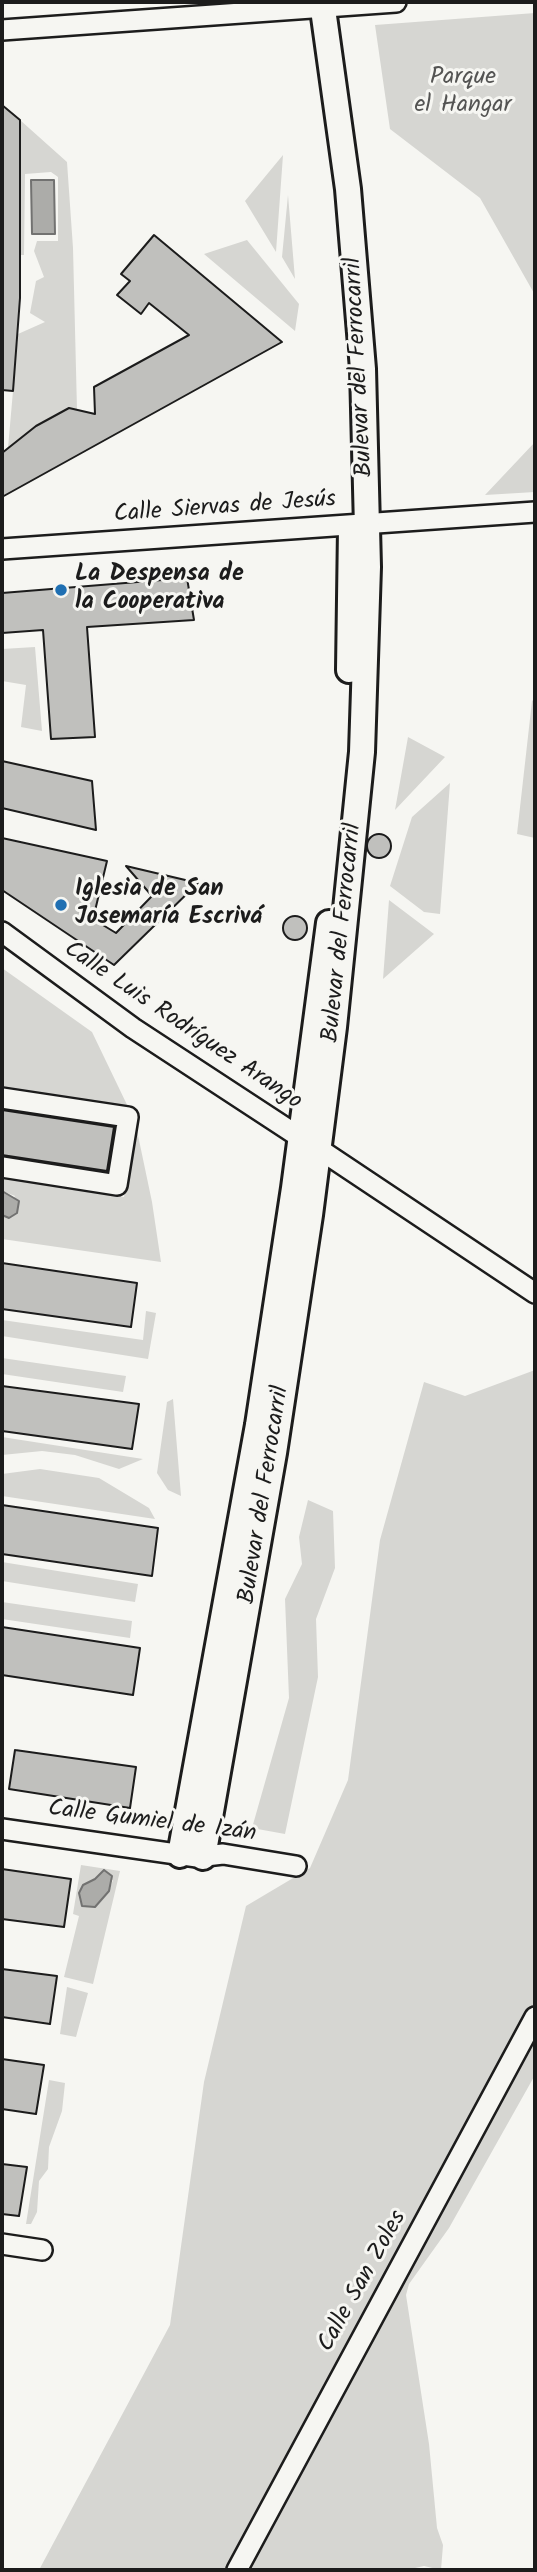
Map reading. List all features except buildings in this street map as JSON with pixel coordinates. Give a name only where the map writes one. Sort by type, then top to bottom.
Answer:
[{"type":"main road","name":"Bulevar del Ferrocarril","points":[[191,1856],[274,1453],[310,1143],[362,752],[357,280],[314,4]]},
{"type":"street","points":[[2,30],[314,4],[396,2]]},
{"type":"street","name":"Calle Siervas de Jesús","points":[[2,549],[535,512]]},
{"type":"street","name":"Calle Luis Rodríguez Arango","points":[[2,932],[133,1028],[535,1293]]},
{"type":"street","points":[[2,1098],[128,1117],[117,1185],[2,1167]]},
{"type":"street","name":"Calle Gumiel de Izán","points":[[2,1829],[191,1856],[223,1854],[296,1866]]},
{"type":"street","name":"Calle San Zoles","points":[[237,2570],[535,2017]]},
{"type":"street","points":[[2,2244],[42,2250]]},
{"type":"green space","name":"Parque el Hangar","points":[[535,13],[535,295],[480,198],[390,129],[375,25]]},
{"type":"green space","points":[[20,120],[67,162],[73,248],[77,410],[68,408],[36,426],[8,448],[18,334],[45,322],[30,313],[36,281],[44,277],[34,251],[37,241],[58,241],[58,177],[51,172],[25,174],[24,255],[20,255]]},
{"type":"green space","points":[[283,155],[276,252],[245,201]]},
{"type":"green space","points":[[288,195],[295,279],[282,257]]},
{"type":"green space","points":[[247,240],[299,304],[295,331],[204,254]]},
{"type":"green space","points":[[535,442],[535,492],[485,495]]},
{"type":"green space","points":[[35,647],[42,731],[21,727],[26,685],[2,681],[2,649]]},
{"type":"green space","points":[[535,698],[535,838],[517,834],[532,701]]},
{"type":"green space","points":[[408,737],[445,757],[395,810]]},
{"type":"green space","points":[[450,783],[440,914],[424,912],[390,886],[412,817]]},
{"type":"green space","points":[[389,900],[434,934],[383,979]]},
{"type":"green space","points":[[2,968],[92,1032],[130,1111],[2,1091]]},
{"type":"green space","points":[[135,1121],[161,1262],[2,1239],[2,1215],[15,1196],[2,1191],[2,1178],[124,1197]]},
{"type":"green space","points":[[146,1311],[156,1313],[148,1359],[2,1336],[2,1320],[143,1340]]},
{"type":"green space","points":[[2,1358],[126,1376],[123,1392],[2,1374]]},
{"type":"green space","points":[[535,1370],[535,2075],[449,2228],[409,2284],[406,2295],[429,2444],[437,2528],[443,2545],[441,2570],[424,2566],[406,2570],[39,2570],[170,2325],[204,2082],[246,1906],[310,1868],[348,1780],[380,1540],[424,1382],[465,1396]]},
{"type":"green space","points":[[173,1399],[181,1496],[168,1490],[157,1473],[167,1402]]},
{"type":"green space","points":[[2,1437],[143,1459],[119,1469],[75,1455],[42,1451],[2,1455]]},
{"type":"green space","points":[[40,1469],[99,1478],[149,1508],[155,1519],[2,1496],[2,1474]]},
{"type":"green space","points":[[308,1500],[333,1511],[335,1568],[316,1619],[318,1677],[285,1834],[252,1828],[289,1698],[285,1599],[302,1564],[299,1537]]},
{"type":"green space","points":[[2,1562],[138,1584],[135,1602],[2,1581]]},
{"type":"green space","points":[[2,1602],[132,1621],[130,1638],[2,1619]]},
{"type":"green space","points":[[81,1865],[120,1871],[93,1984],[64,1977],[79,1916],[73,1914]],"holes":[[[96,1879],[113,1880],[109,1891],[95,1907],[83,1885]]]},
{"type":"green space","points":[[67,1987],[88,1993],[76,2037],[60,2034]]},
{"type":"green space","points":[[49,2080],[65,2083],[62,2111],[49,2147],[48,2169],[39,2181],[37,2212],[31,2224],[26,2224]]},
{"type":"shaded area","points":[[31,180],[54,180],[55,234],[32,234]]},
{"type":"shaded area","points":[[2,1191],[19,1201],[17,1213],[9,1218],[2,1215]]},
{"type":"shaded area","points":[[104,1870],[112,1876],[109,1891],[95,1907],[82,1906],[79,1893],[83,1885]]},
{"type":"place","name":"La Despensa de la Cooperativa","points":[[61,590]]},
{"type":"place","name":"Iglesia de San Josemaría Escrivá","points":[[61,905]]}]
